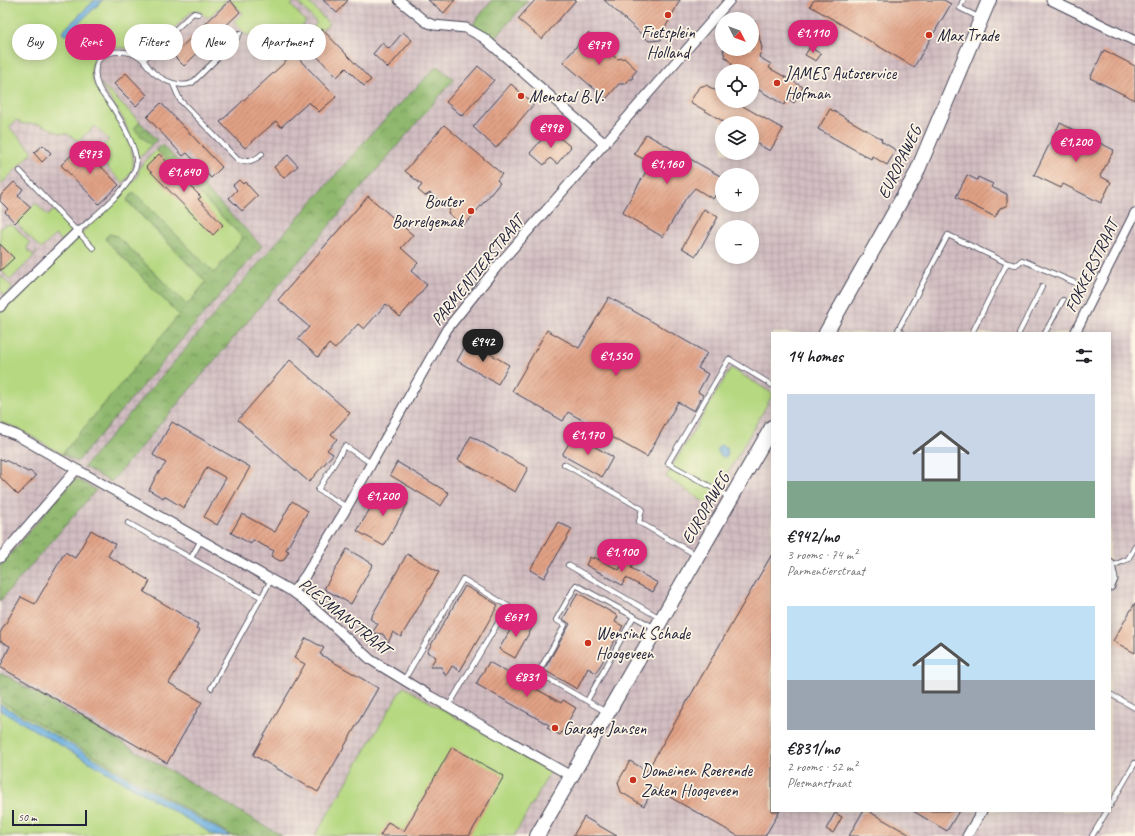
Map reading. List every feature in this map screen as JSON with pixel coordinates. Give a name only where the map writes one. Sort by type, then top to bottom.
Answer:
[{"type":"main road","name":"EUROPAWEG","points":[[827,332],[916,174],[989,0]]},
{"type":"main road","name":"EUROPAWEG","points":[[537,836],[771,429]]},
{"type":"street","name":"PARMENTIERSTRAAT","points":[[293,592],[305,576],[347,507],[447,329],[500,263],[730,0]]},
{"type":"street","points":[[1051,0],[1135,41]]},
{"type":"street","points":[[403,1],[426,22],[434,25],[466,28],[484,38],[605,144]]},
{"type":"street","name":"FOKKERSTRAAT","points":[[1076,332],[1135,213]]},
{"type":"street","points":[[0,307],[78,231]]},
{"type":"street","name":"PLESMANSTRAAT","points":[[0,429],[16,435],[293,592],[307,602],[371,660],[448,707],[571,776]]},
{"type":"street","points":[[0,558],[76,470]]},
{"type":"street","points":[[1111,565],[1113,579],[1111,584]]},
{"type":"street","points":[[967,836],[981,812]]},
{"type":"lane","points":[[963,0],[960,8],[982,18]]},
{"type":"lane","points":[[181,24],[193,13],[198,14]]},
{"type":"lane","points":[[143,60],[154,73],[173,84],[185,86],[192,83],[235,41],[240,33]]},
{"type":"lane","points":[[78,231],[123,188],[133,175],[136,165],[133,151],[124,128],[99,88],[95,72],[98,61],[104,56],[112,52],[124,53]]},
{"type":"lane","points":[[173,84],[180,100],[238,160],[246,162],[255,160],[262,154]]},
{"type":"lane","points":[[20,171],[93,248]]},
{"type":"lane","points":[[901,332],[898,330],[948,235],[1007,263],[1016,265],[1022,260],[1078,284]]},
{"type":"lane","points":[[972,332],[1007,263]]},
{"type":"lane","points":[[1020,332],[1042,287]]},
{"type":"lane","points":[[1046,332],[1062,300]]},
{"type":"lane","points":[[731,498],[668,463],[729,359],[771,384]]},
{"type":"lane","points":[[347,507],[318,490],[345,446],[371,464]]},
{"type":"lane","points":[[564,464],[642,509],[639,522],[698,556]]},
{"type":"lane","points":[[128,523],[261,597]]},
{"type":"lane","points":[[191,558],[201,540]]},
{"type":"lane","points":[[1111,565],[1128,559],[1135,547]]},
{"type":"lane","points":[[568,565],[659,623]]},
{"type":"lane","points":[[404,680],[463,579],[508,606],[448,707]]},
{"type":"lane","points":[[211,688],[271,580]]},
{"type":"lane","points":[[607,713],[538,673],[565,625],[556,620],[576,585],[634,616],[659,623]]},
{"type":"lane","points":[[587,701],[634,616]]},
{"type":"lane","points":[[1111,695],[1135,708]]},
{"type":"lane","points":[[1111,804],[1135,763]]},
{"type":"lane","points":[[1092,836],[1106,812]]},
{"type":"shaded area","points":[[0,0],[1135,0],[1135,836],[275,836],[0,674]]},
{"type":"green space","points":[[0,0],[95,0],[70,24],[65,24],[65,29],[62,32],[65,34],[65,60],[96,60],[92,65],[91,73],[93,81],[118,119],[131,149],[133,166],[129,175],[123,183],[94,154],[109,140],[95,126],[78,141],[68,134],[60,133],[40,124],[23,124],[16,120],[9,127],[33,152],[0,185]]},
{"type":"green space","points":[[103,0],[227,0],[208,18],[197,10],[192,11],[178,24],[124,24],[124,48],[116,47],[116,24],[78,24]]},
{"type":"green space","points":[[230,0],[296,0],[291,5],[306,22],[304,24],[247,24],[247,35],[243,34],[239,24],[234,22],[243,13]]},
{"type":"green space","points":[[296,0],[307,0],[329,24],[326,26],[326,24],[316,24],[317,23]]},
{"type":"green space","points":[[492,0],[528,0],[494,40],[473,24]]},
{"type":"green space","points":[[437,66],[454,79],[111,482],[84,467],[372,133]]},
{"type":"green space","points":[[100,83],[140,122],[134,129],[151,145],[144,154],[138,157],[124,120]]},
{"type":"green space","points":[[140,122],[157,140],[151,145],[134,129]]},
{"type":"green space","points":[[162,145],[262,246],[77,462],[62,454],[179,315],[105,239],[109,234],[117,236],[187,305],[206,282],[127,200],[134,192],[214,273],[243,238],[156,150]]},
{"type":"green space","points":[[156,150],[243,238],[214,273],[134,193],[127,201],[206,282],[187,305],[117,236],[109,234],[105,239],[179,315],[62,454],[17,428],[0,422],[0,312],[132,184],[138,176],[139,168]]},
{"type":"green space","points":[[35,202],[48,216],[54,210],[72,231],[62,241],[55,235],[41,249],[16,223],[34,205]]},
{"type":"green space","points":[[5,225],[13,225],[30,243],[27,247],[28,251],[33,255],[38,252],[10,280],[1,270],[13,258],[0,244],[0,228]]},
{"type":"green space","points":[[0,275],[13,288],[5,295],[0,291]]},
{"type":"green space","points":[[731,368],[771,392],[771,398],[709,505],[666,477]],"holes":[[[721,446],[727,449],[726,457],[718,452]]]},
{"type":"green space","points":[[75,478],[96,490],[0,601],[0,566]]},
{"type":"green space","points":[[0,672],[282,836],[233,836],[0,701]]},
{"type":"green space","points":[[404,687],[550,772],[514,836],[315,836],[399,693]]},
{"type":"green space","points":[[0,701],[202,818],[233,836],[0,836]]},
{"type":"water","points":[[95,0],[103,0],[78,24],[70,24]]},
{"type":"water","points":[[65,29],[65,35],[64,35],[62,32]]},
{"type":"water","points":[[720,445],[727,448],[727,457],[720,455],[718,452],[717,449]]},
{"type":"water","points":[[0,704],[230,836],[216,836],[0,710]]},
{"type":"building","points":[[230,0],[240,12],[228,24],[205,24]]},
{"type":"building","points":[[323,0],[348,0],[337,13]]},
{"type":"building","points":[[428,0],[455,0],[444,13]]},
{"type":"building","points":[[535,0],[576,0],[542,39],[518,19]]},
{"type":"building","points":[[604,0],[680,0],[666,26],[661,40],[649,41]]},
{"type":"building","points":[[814,0],[944,0],[951,4],[914,67],[810,6]]},
{"type":"building","points":[[403,32],[412,40],[388,68],[373,54],[382,43],[389,49]]},
{"type":"building","points":[[326,33],[371,80],[364,86],[346,68],[337,77],[321,60],[326,60]]},
{"type":"building","points":[[588,33],[617,59],[624,58],[637,70],[632,76],[633,79],[629,79],[626,84],[619,84],[606,99],[563,62]]},
{"type":"building","points":[[759,36],[762,48],[759,57],[771,64],[769,68],[803,87],[794,103],[788,99],[784,105],[759,90],[759,64],[732,64],[725,57],[759,56]]},
{"type":"building","points":[[191,38],[191,59],[184,66],[178,60],[183,60],[183,45]]},
{"type":"building","points":[[810,47],[821,54],[816,61],[805,55]]},
{"type":"building","points":[[1104,50],[1135,66],[1135,100],[1090,78]]},
{"type":"building","points":[[287,60],[300,60],[336,97],[319,112],[309,102],[281,127],[276,121],[245,148],[220,122]]},
{"type":"building","points":[[478,66],[494,80],[462,116],[446,102]]},
{"type":"building","points":[[126,73],[147,95],[136,106],[114,84]]},
{"type":"building","points":[[511,84],[534,104],[496,148],[473,127]]},
{"type":"building","points":[[706,85],[715,90],[715,108],[746,108],[783,129],[770,151],[759,145],[759,116],[715,117],[690,102],[699,87]]},
{"type":"building","points":[[161,103],[222,167],[211,178],[187,153],[183,156],[147,117]]},
{"type":"building","points":[[830,109],[882,139],[881,141],[896,150],[887,165],[872,156],[871,159],[818,129]]},
{"type":"building","points":[[1060,123],[1114,150],[1100,176],[1111,182],[1101,203],[1063,184],[1061,188],[1034,175]]},
{"type":"building","points":[[444,125],[502,174],[497,180],[500,183],[469,220],[462,225],[448,213],[450,210],[430,193],[425,196],[418,190],[422,185],[405,171]]},
{"type":"building","points":[[550,130],[571,147],[557,164],[550,158],[544,165],[530,153]]},
{"type":"building","points":[[646,134],[715,173],[715,196],[713,199],[695,188],[686,198],[663,237],[622,213],[651,163],[634,154]]},
{"type":"building","points":[[43,145],[51,153],[42,162],[34,153]]},
{"type":"building","points":[[81,146],[119,185],[99,204],[61,165]]},
{"type":"building","points":[[159,154],[201,197],[198,199],[223,225],[213,235],[146,167]]},
{"type":"building","points":[[288,155],[298,166],[284,178],[274,167]]},
{"type":"building","points":[[967,175],[977,180],[978,177],[993,184],[991,187],[1007,194],[1007,206],[1000,208],[995,217],[956,197]]},
{"type":"building","points":[[239,180],[243,184],[245,182],[258,196],[242,211],[229,198],[237,190],[233,185]]},
{"type":"building","points":[[14,182],[23,189],[18,196],[31,207],[15,223],[5,212],[8,209],[0,201],[1,195]]},
{"type":"building","points":[[368,196],[413,235],[401,248],[418,263],[411,271],[427,285],[400,317],[386,304],[364,329],[358,324],[335,349],[329,344],[318,357],[298,339],[309,327],[278,300]]},
{"type":"building","points":[[704,209],[718,217],[696,256],[682,248]]},
{"type":"building","points":[[0,244],[14,258],[0,271]]},
{"type":"building","points":[[609,297],[707,353],[698,368],[708,374],[698,392],[703,395],[694,411],[678,402],[647,457],[568,412],[563,421],[512,391],[547,330],[579,348]]},
{"type":"building","points":[[468,341],[509,365],[498,384],[457,361]]},
{"type":"building","points":[[290,360],[350,413],[331,434],[337,439],[327,450],[333,454],[309,482],[238,420]]},
{"type":"building","points":[[172,422],[250,467],[217,525],[204,517],[226,478],[207,467],[184,508],[164,496],[163,498],[149,490],[156,476],[166,463],[153,455]]},
{"type":"building","points":[[574,435],[613,457],[602,477],[562,455]]},
{"type":"building","points":[[471,436],[528,468],[515,492],[458,460]]},
{"type":"building","points":[[0,459],[28,472],[30,471],[36,476],[18,495],[0,477]]},
{"type":"building","points":[[397,462],[449,493],[441,506],[390,475]]},
{"type":"building","points":[[382,488],[408,503],[384,546],[357,531]]},
{"type":"building","points":[[292,501],[308,511],[286,550],[289,551],[284,560],[280,561],[271,556],[274,551],[253,540],[251,544],[231,533],[242,514],[275,532]]},
{"type":"building","points":[[558,522],[572,529],[544,578],[530,570]]},
{"type":"building","points":[[91,530],[115,544],[108,556],[150,581],[144,592],[198,624],[196,628],[200,630],[169,683],[202,702],[167,763],[0,667],[10,646],[0,641],[0,633],[21,597],[35,604],[65,552],[75,558]]},
{"type":"building","points":[[347,549],[373,564],[351,604],[324,589]]},
{"type":"building","points":[[407,554],[439,572],[401,637],[393,632],[388,643],[383,634],[372,633],[378,624],[370,619]]},
{"type":"building","points":[[771,556],[771,812],[779,812],[765,836],[738,836],[654,788],[644,806],[621,792],[618,782],[630,761],[647,771]]},
{"type":"building","points":[[590,557],[593,559],[594,557],[619,570],[626,558],[634,562],[631,568],[658,583],[653,592],[626,578],[622,585],[586,565]]},
{"type":"building","points":[[465,586],[498,605],[460,671],[452,666],[446,676],[441,667],[430,667],[436,657],[427,652]]},
{"type":"building","points":[[578,593],[618,616],[615,622],[623,626],[596,673],[588,668],[577,689],[544,670],[570,624],[563,619]]},
{"type":"building","points":[[1135,603],[1135,653],[1113,641]]},
{"type":"building","points":[[518,617],[533,626],[515,658],[499,649]]},
{"type":"building","points":[[306,638],[324,648],[320,654],[378,688],[318,792],[253,755],[305,664],[294,658]]},
{"type":"building","points":[[489,662],[561,703],[563,700],[576,708],[560,735],[547,728],[549,725],[476,684]]},
{"type":"building","points":[[452,747],[504,776],[469,836],[380,836],[388,822],[404,831]]},
{"type":"building","points":[[862,812],[870,812],[912,836],[849,836]]},
{"type":"building","points":[[915,812],[958,812],[947,831]]},
{"type":"building","points":[[835,813],[842,817],[833,833],[826,829]]},
{"type":"building","points":[[584,817],[617,836],[573,836]]},
{"type":"place","name":"Fietsplein Holland","points":[[668,15]]},
{"type":"place","name":"Max Trade","points":[[929,35]]},
{"type":"place","name":"JAMES Autoservice Hofman","points":[[777,83]]},
{"type":"place","name":"Menotal B.V.","points":[[521,96]]},
{"type":"place","name":"Bouter Borrelgemak","points":[[471,211]]},
{"type":"place","name":"Wensink Schade Hoogeveen","points":[[588,643]]},
{"type":"place","name":"Garage Jansen","points":[[555,728]]},
{"type":"place","name":"Domeinen Roerende Zaken Hoogeveen","points":[[633,780]]}]
